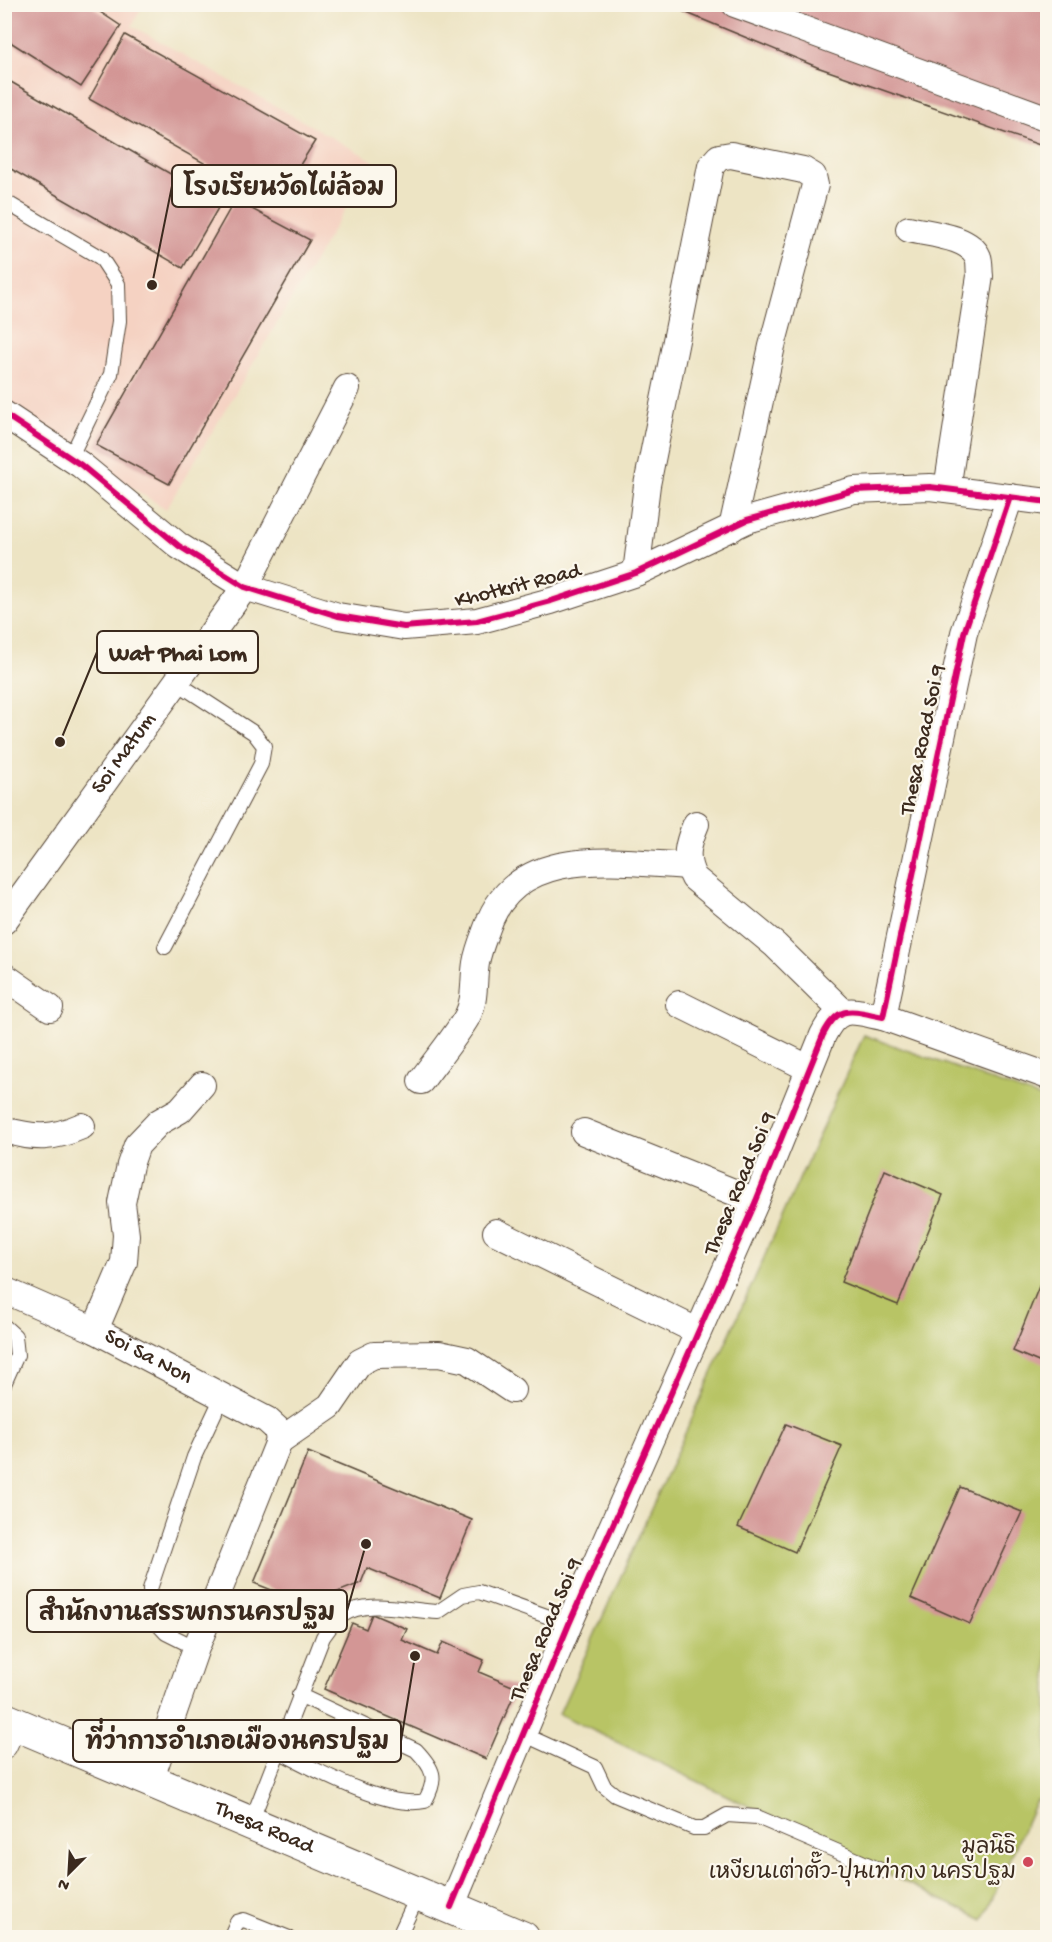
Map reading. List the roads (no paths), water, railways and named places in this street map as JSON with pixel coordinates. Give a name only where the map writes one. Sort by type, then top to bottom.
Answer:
[{"type":"main road","name":"Thesa Road","points":[[8,1729],[150,1781],[524,1938]]},
{"type":"street","points":[[735,4],[1047,119]]},
{"type":"street","points":[[636,573],[647,485],[711,166],[719,157],[731,155],[803,170],[813,176],[816,185],[772,346],[732,528]]},
{"type":"street","points":[[909,229],[960,241],[972,249],[978,258],[980,276],[947,489]]},
{"type":"street","name":"Soi Matum","points":[[4,921],[245,587],[347,388]]},
{"type":"street","name":"Khotkrit Road","points":[[4,414],[70,458],[179,546],[245,587],[338,616],[404,627],[477,621],[551,601],[636,573],[747,520],[854,490],[930,487],[1047,502]]},
{"type":"street","name":"Thesa Road Soi 9","points":[[883,1017],[964,633],[1010,497]]},
{"type":"street","points":[[696,824],[688,846],[688,866],[694,878],[775,945],[843,1012],[883,1017],[1047,1076]]},
{"type":"street","points":[[421,1081],[467,1016],[475,987],[476,964],[487,926],[500,900],[522,879],[556,866],[594,860],[688,866]]},
{"type":"street","points":[[4,976],[50,1008]]},
{"type":"street","points":[[679,1004],[808,1068]]},
{"type":"street","name":"Thesa Road Soi 9","points":[[451,1907],[569,1624],[696,1331],[756,1200],[808,1068],[831,1019],[843,1012]]},
{"type":"street","points":[[95,1330],[124,1262],[126,1235],[122,1203],[137,1145],[159,1122],[180,1110],[202,1085]]},
{"type":"street","points":[[4,1130],[29,1137],[59,1136],[82,1126]]},
{"type":"street","points":[[584,1132],[756,1200]]},
{"type":"street","points":[[496,1232],[696,1331]]},
{"type":"street","name":"Soi Sa Non","points":[[4,1290],[95,1330],[267,1420],[277,1429],[279,1441]]},
{"type":"street","points":[[150,1781],[196,1648],[279,1441],[330,1406],[352,1371],[360,1362],[374,1354],[439,1354],[466,1360],[512,1390]]},
{"type":"lane","points":[[4,201],[101,258],[118,284],[119,321],[111,374],[70,458]]},
{"type":"lane","points":[[165,947],[261,764],[264,746],[254,733],[176,682]]},
{"type":"lane","points":[[4,1326],[15,1336],[16,1355],[4,1384]]},
{"type":"lane","points":[[196,1648],[166,1633],[153,1619],[150,1589],[194,1457],[222,1397]]},
{"type":"lane","points":[[251,1822],[299,1695],[327,1631],[342,1615],[365,1608],[390,1607],[438,1612],[463,1595],[478,1592],[569,1624]]},
{"type":"lane","points":[[278,1751],[384,1798],[410,1804],[425,1801],[431,1791],[434,1778],[428,1762],[416,1750],[299,1695]]},
{"type":"lane","points":[[523,1734],[595,1767],[604,1786],[615,1795],[694,1828],[704,1828],[727,1815],[742,1814],[757,1817],[883,1871]]},
{"type":"lane","points":[[398,1938],[419,1893]]},
{"type":"lane","points":[[230,1938],[237,1922],[244,1920],[289,1938]]},
{"type":"place","name":"โรงเรียนวัดไผ่ล้อม","points":[[152,285]]},
{"type":"place","name":"Wat Phai Lom","points":[[60,742]]},
{"type":"place","name":"สำนักงานสรรพกรนครปฐม","points":[[366,1544]]},
{"type":"place","name":"ที่ว่าการอำเภอเมืองนครปฐม","points":[[415,1656]]},
{"type":"place","name":"มูลนิธิ เหงียนเต่าตั๊ว-ปุนเท่ากง นครปฐม","points":[[1028,1862]]}]
